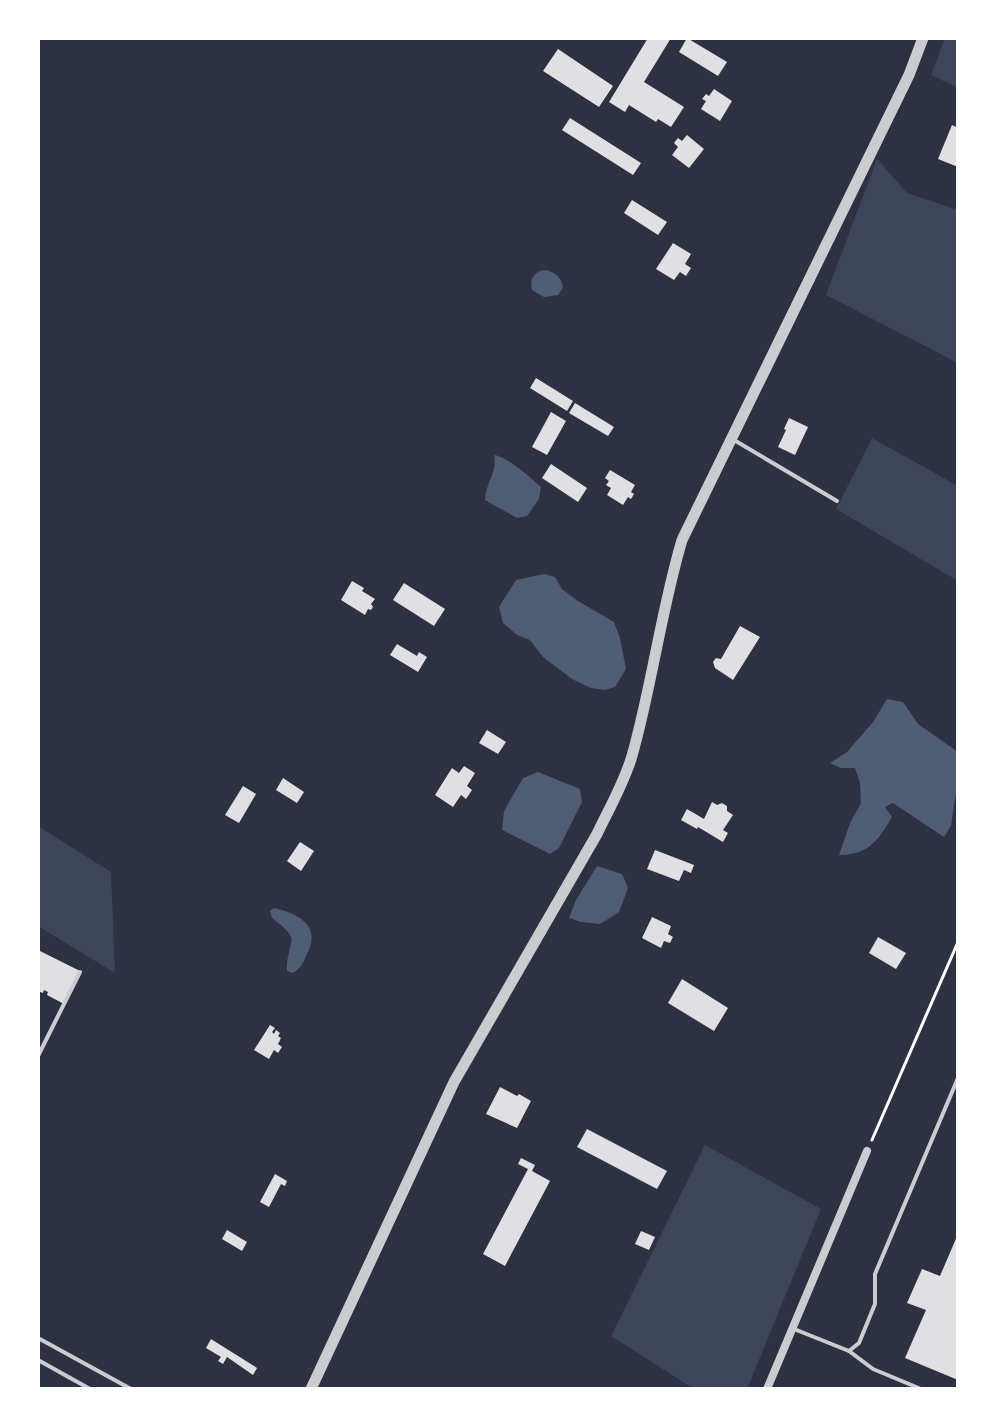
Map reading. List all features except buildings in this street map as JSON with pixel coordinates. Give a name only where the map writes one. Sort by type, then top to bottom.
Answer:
[{"type":"street","points":[[311,1389],[454,1082],[615,798],[631,758],[670,580],[682,540],[909,75],[923,38]]},
{"type":"street","points":[[767,1389],[867,1151]]},
{"type":"lane","points":[[732,438],[837,501]]},
{"type":"lane","points":[[38,1056],[80,972]]},
{"type":"lane","points":[[849,1351],[859,1343],[875,1304],[875,1274],[958,1078]]},
{"type":"lane","points":[[792,1328],[849,1351],[873,1369],[921,1389]]},
{"type":"lane","points":[[38,1338],[131,1389]]},
{"type":"lane","points":[[38,1360],[90,1389]]},
{"type":"path","points":[[867,1151],[958,942]]},
{"type":"shaded area","points":[[945,38],[958,38],[958,88],[931,75]]},
{"type":"shaded area","points":[[877,159],[907,193],[958,210],[958,401],[956,362],[826,295]]},
{"type":"shaded area","points":[[544,270],[554,273],[561,281],[563,288],[558,295],[544,297],[532,290],[533,277]]},
{"type":"shaded area","points":[[872,438],[958,486],[958,581],[836,509]]},
{"type":"shaded area","points":[[494,455],[512,463],[541,487],[539,499],[527,516],[517,518],[485,500]]},
{"type":"shaded area","points":[[544,574],[555,577],[562,589],[614,622],[626,669],[615,687],[605,690],[591,688],[572,679],[543,657],[530,640],[517,635],[503,623],[499,607],[516,580]]},
{"type":"shaded area","points":[[887,699],[903,702],[918,724],[958,752],[958,779],[951,826],[944,837],[893,803],[885,807],[892,817],[871,845],[858,852],[839,855],[861,803],[860,783],[855,768],[841,768],[830,763],[847,752],[873,722]]},
{"type":"shaded area","points":[[538,772],[580,789],[582,802],[559,848],[550,854],[502,830],[504,811],[523,778]]},
{"type":"shaded area","points":[[38,826],[111,872],[115,973],[38,926]]},
{"type":"shaded area","points":[[597,866],[622,874],[628,888],[619,912],[600,924],[569,918],[576,900]]},
{"type":"shaded area","points":[[274,908],[298,917],[311,934],[304,961],[293,973],[287,971],[291,937],[272,918],[270,911]]},
{"type":"shaded area","points":[[705,1145],[821,1209],[747,1389],[694,1389],[611,1336]]}]
